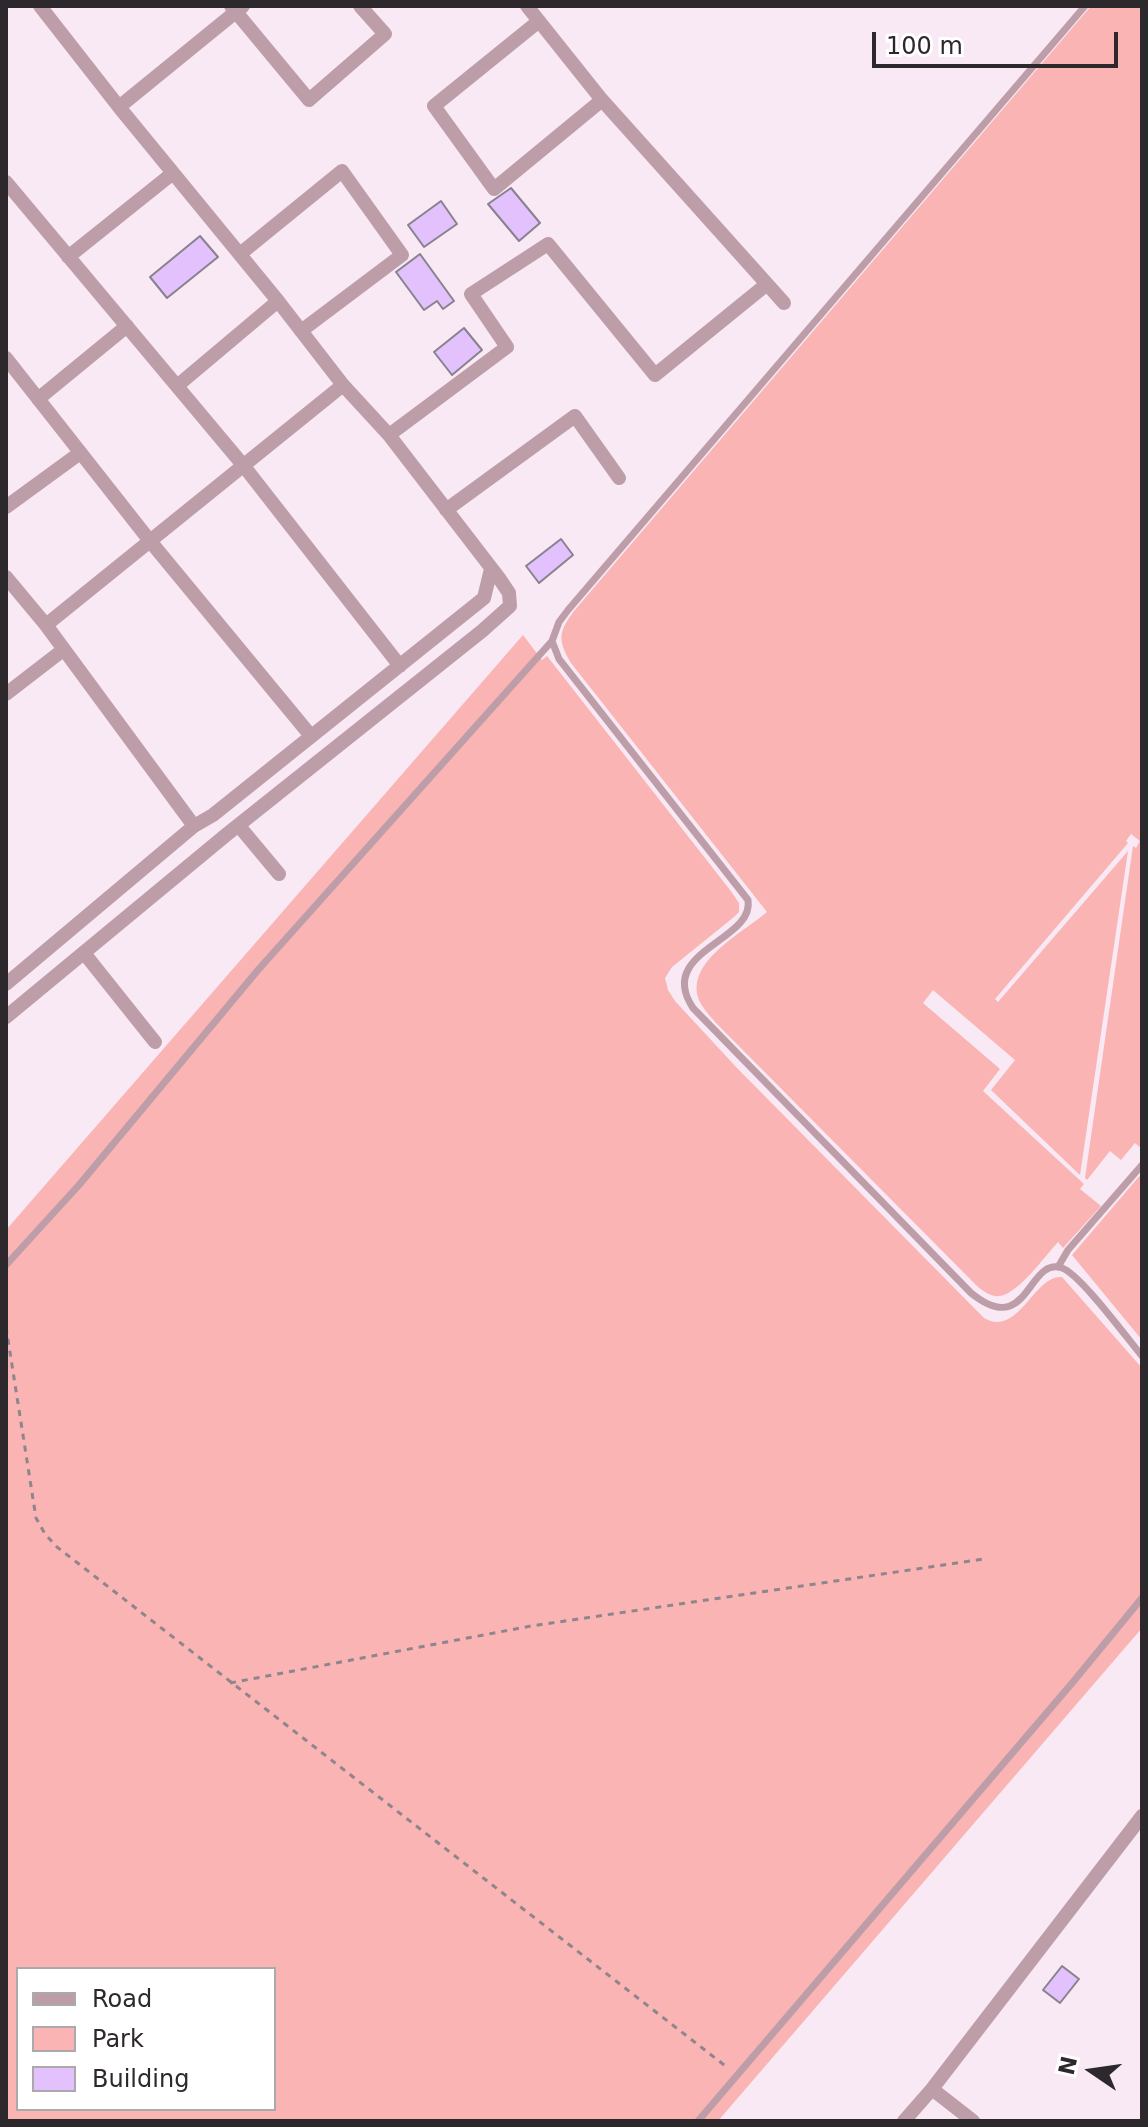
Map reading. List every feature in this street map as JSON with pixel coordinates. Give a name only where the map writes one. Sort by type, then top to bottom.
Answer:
[{"type":"street","points":[[6,1017],[510,606],[509,593],[389,435],[343,385],[40,6]]},
{"type":"street","points":[[119,107],[237,8],[309,100],[385,34],[360,6]]},
{"type":"street","points":[[527,6],[602,100],[784,303]]},
{"type":"street","points":[[539,21],[434,106],[494,189],[602,100]]},
{"type":"street","points":[[240,254],[342,171],[402,255],[301,331]]},
{"type":"street","points":[[68,257],[173,173]]},
{"type":"street","points":[[6,182],[243,465],[400,666]]},
{"type":"street","points":[[389,435],[507,347],[471,294],[548,244],[655,375],[767,284]]},
{"type":"street","points":[[177,386],[278,301]]},
{"type":"street","points":[[38,399],[127,326]]},
{"type":"street","points":[[6,358],[150,541],[311,736]]},
{"type":"street","points":[[46,625],[343,385]]},
{"type":"street","points":[[446,510],[575,416],[619,478]]},
{"type":"street","points":[[6,507],[80,453]]},
{"type":"street","points":[[6,984],[194,826],[213,815],[484,598],[491,569]]},
{"type":"street","points":[[6,577],[46,625],[194,826]]},
{"type":"street","points":[[6,694],[63,650]]},
{"type":"street","points":[[213,815],[226,835]]},
{"type":"street","points":[[239,826],[279,874]]},
{"type":"street","points":[[84,953],[155,1042]]},
{"type":"street","points":[[904,2121],[1142,1816]]},
{"type":"street","points":[[932,2089],[973,2121]]},
{"type":"lane","points":[[6,1265],[70,1196],[268,959],[552,641],[559,622],[578,598],[1085,6]]},
{"type":"lane","points":[[552,641],[559,659],[748,900],[749,907],[742,921],[702,953],[686,974],[683,986],[685,997],[693,1008],[981,1302],[1000,1309],[1010,1307],[1045,1270],[1058,1267],[1072,1273],[1142,1356]]},
{"type":"lane","points":[[1058,1267],[1068,1250],[1142,1165]]},
{"type":"lane","points":[[698,2121],[1142,1598]]},
{"type":"path","points":[[6,1327],[36,1518],[57,1547],[738,2075]]},
{"type":"path","points":[[230,1683],[531,1626],[984,1559]]},
{"type":"green space","points":[[1091,6],[1142,6],[1142,1149],[1135,1143],[1121,1160],[1110,1151],[1087,1180],[1085,1178],[1133,846],[1136,848],[1140,841],[1131,834],[1126,841],[1128,843],[995,999],[998,1002],[1128,851],[1080,1175],[991,1090],[1015,1060],[933,990],[923,1003],[1000,1069],[983,1091],[1084,1184],[1080,1189],[1101,1206],[1063,1248],[1058,1242],[1023,1281],[997,1296],[977,1286],[717,1024],[701,1004],[697,989],[706,963],[767,912],[571,663],[563,648],[562,636],[574,611]]},
{"type":"green space","points":[[523,635],[542,660],[547,656],[739,903],[739,912],[734,917],[672,967],[665,978],[675,1001],[984,1318],[996,1322],[1007,1320],[1043,1285],[1062,1277],[1142,1368],[1142,1628],[718,2121],[6,2121],[6,1230]]},
{"type":"green space","points":[[1142,1173],[1142,1340],[1072,1255]]},
{"type":"building","points":[[511,188],[540,223],[519,241],[488,204]]},
{"type":"building","points":[[441,201],[457,224],[424,247],[408,225]]},
{"type":"building","points":[[200,236],[218,257],[167,298],[150,277]]},
{"type":"building","points":[[420,254],[454,301],[443,309],[437,301],[424,310],[396,272]]},
{"type":"building","points":[[464,328],[482,350],[452,375],[434,352]]},
{"type":"building","points":[[561,539],[573,555],[539,583],[526,566]]},
{"type":"building","points":[[1062,1966],[1079,1979],[1060,2003],[1043,1990]]}]
